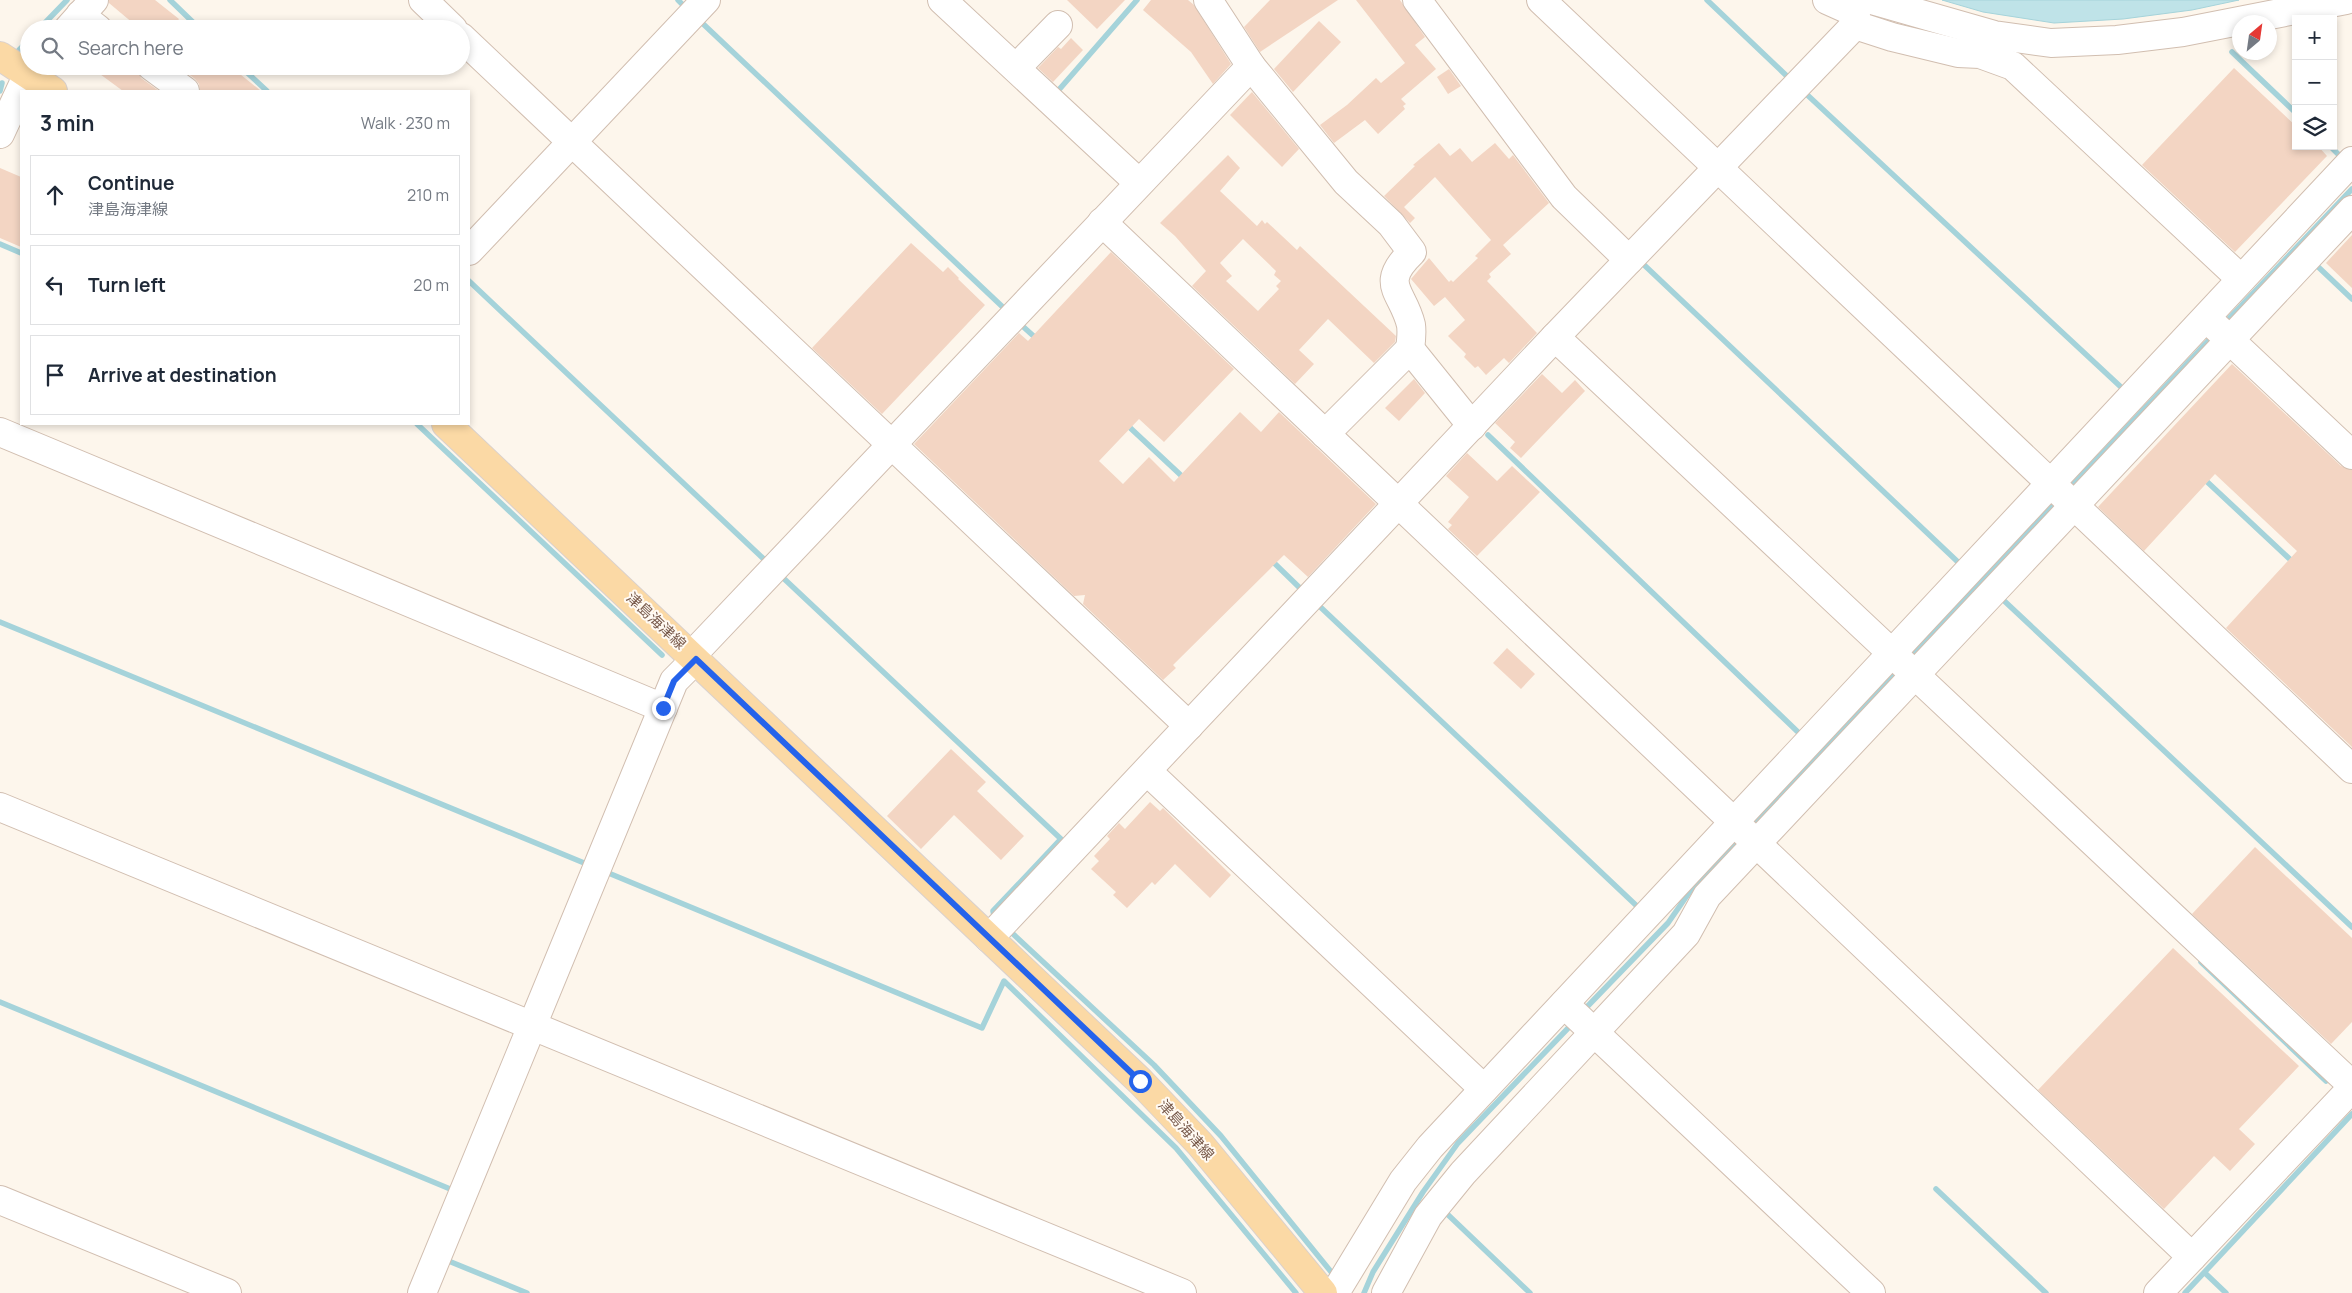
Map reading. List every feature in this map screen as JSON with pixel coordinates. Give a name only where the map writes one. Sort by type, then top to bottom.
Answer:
[{"type":"main road","points":[[0,56],[20,65]]},
{"type":"main road","points":[[37,75],[52,90]]},
{"type":"main road","name":"津島海津線","points":[[447,425],[1140,1081],[1200,1144],[1323,1293]]},
{"type":"street","points":[[422,0],[443,20]]},
{"type":"street","points":[[470,250],[706,0]]},
{"type":"street","points":[[942,0],[1139,183]]},
{"type":"street","points":[[1208,0],[1251,66],[1346,182],[1391,224],[1412,252],[1401,262],[1394,276],[1397,295],[1411,326],[1410,349],[1472,426]]},
{"type":"street","points":[[1417,0],[1564,197],[1629,260]]},
{"type":"street","points":[[1541,0],[2352,769]]},
{"type":"street","points":[[1827,0],[1861,13],[2052,43],[2117,40],[2183,32],[2345,0],[2352,16]]},
{"type":"street","points":[[989,938],[1861,13]]},
{"type":"street","points":[[1861,13],[1892,37],[1958,53],[1980,54],[2013,66],[2241,279]]},
{"type":"street","points":[[1016,68],[1058,25]]},
{"type":"street","points":[[470,45],[1190,726]]},
{"type":"street","points":[[422,1293],[674,681],[694,657],[892,444],[1251,66]]},
{"type":"street","points":[[22,90],[30,75]]},
{"type":"street","points":[[163,75],[184,90]]},
{"type":"street","points":[[0,134],[20,94]]},
{"type":"street","points":[[2218,329],[2241,279],[2352,161]]},
{"type":"street","points":[[1386,1293],[1428,1216],[1580,1019],[1745,833],[2218,329],[2352,210]]},
{"type":"street","points":[[1102,222],[2192,1257]]},
{"type":"street","points":[[2218,329],[2352,455]]},
{"type":"street","points":[[1555,337],[2352,1086],[2158,1293]]},
{"type":"street","points":[[1325,434],[1410,349]]},
{"type":"street","points":[[0,432],[663,708]]},
{"type":"street","points":[[1147,771],[1484,1089]]},
{"type":"street","points":[[0,807],[1182,1293]]},
{"type":"street","points":[[1335,1293],[1403,1181],[1430,1147],[1484,1089],[1580,1019],[1686,934],[1745,833]]},
{"type":"street","points":[[1580,1019],[1871,1293]]},
{"type":"street","points":[[0,1200],[227,1293]]},
{"type":"water","points":[[1942,0],[2239,0],[2192,10],[2123,19],[2054,23],[1983,12]]},
{"type":"building","points":[[109,0],[155,0],[179,19],[129,20],[109,3]]},
{"type":"building","points":[[1067,0],[1125,0],[1097,29]]},
{"type":"building","points":[[1151,0],[1188,0],[1194,5],[1231,64],[1213,84],[1191,52],[1143,10]]},
{"type":"building","points":[[1270,0],[1338,0],[1260,52],[1244,27]]},
{"type":"building","points":[[1356,0],[1400,0],[1425,37],[1415,45],[1436,69],[1401,99],[1406,104],[1403,106],[1405,109],[1378,134],[1365,120],[1334,143],[1320,125],[1347,105],[1376,78],[1381,83],[1405,63]]},
{"type":"building","points":[[1319,21],[1341,42],[1293,92],[1274,69]]},
{"type":"building","points":[[1071,38],[1083,50],[1053,82],[1038,68],[1058,47],[1061,49]]},
{"type":"building","points":[[2234,68],[2292,122],[2292,150],[2322,150],[2327,156],[2235,252],[2142,165]]},
{"type":"building","points":[[1449,69],[1461,86],[1448,94],[1437,77]]},
{"type":"building","points":[[101,75],[140,75],[158,90],[122,90]]},
{"type":"building","points":[[190,75],[241,75],[260,90],[200,90],[199,84]]},
{"type":"building","points":[[1252,92],[1299,149],[1282,167],[1230,115]]},
{"type":"building","points":[[1439,143],[1450,156],[1460,148],[1472,162],[1495,143],[1509,159],[1513,155],[1549,203],[1503,245],[1511,254],[1489,274],[1491,277],[1487,281],[1537,333],[1509,363],[1504,358],[1486,375],[1478,366],[1475,368],[1464,357],[1466,354],[1448,336],[1465,320],[1445,297],[1434,306],[1411,279],[1429,258],[1449,282],[1451,280],[1453,282],[1478,258],[1475,256],[1491,240],[1435,177],[1404,207],[1415,218],[1410,223],[1384,196],[1415,166],[1413,165]]},
{"type":"building","points":[[1228,155],[1240,168],[1220,191],[1257,226],[1262,220],[1265,224],[1267,222],[1297,250],[1300,246],[1396,336],[1395,342],[1374,363],[1328,319],[1299,350],[1314,364],[1295,384],[1192,286],[1206,271],[1175,236],[1160,223]],"holes":[[[1243,239],[1276,271],[1274,275],[1281,281],[1276,286],[1279,289],[1258,311],[1226,281],[1232,276],[1220,263]]]},
{"type":"building","points":[[0,168],[20,177],[20,247],[0,238]]},
{"type":"building","points":[[2352,235],[2352,288],[2326,263]]},
{"type":"building","points":[[911,243],[943,272],[948,267],[985,305],[882,414],[812,348]]},
{"type":"building","points":[[1111,252],[1234,369],[1164,442],[1139,419],[1099,461],[1123,484],[1149,457],[1174,482],[1240,412],[1261,432],[1279,412],[1376,504],[1308,577],[1284,555],[1173,665],[1176,668],[1163,680],[1083,604],[1085,595],[1074,596],[914,444],[1019,333],[1028,341]]},
{"type":"building","points":[[2232,364],[2341,466],[2352,470],[2352,747],[2226,628],[2297,551],[2215,474],[2144,551],[2098,507]]},
{"type":"building","points":[[1542,374],[1562,393],[1575,380],[1585,391],[1521,458],[1510,448],[1515,442],[1495,423]]},
{"type":"building","points":[[1414,379],[1425,393],[1399,421],[1385,408]]},
{"type":"building","points":[[1467,453],[1497,481],[1512,466],[1540,492],[1477,556],[1448,529],[1452,525],[1448,522],[1469,497],[1446,476]]},
{"type":"building","points":[[1507,648],[1535,674],[1521,689],[1493,663]]},
{"type":"building","points":[[951,749],[986,782],[977,791],[1024,836],[1001,860],[954,815],[921,849],[887,816]]},
{"type":"building","points":[[1150,802],[1160,811],[1163,808],[1231,875],[1210,898],[1175,864],[1155,885],[1152,882],[1127,908],[1113,895],[1116,892],[1091,869],[1099,861],[1094,856],[1110,839],[1107,836],[1119,823],[1125,829]]},
{"type":"building","points":[[2255,847],[2352,938],[2352,1022],[2331,1044],[2192,914]]},
{"type":"building","points":[[2173,948],[2299,1066],[2239,1129],[2255,1144],[2230,1171],[2214,1156],[2164,1209],[2038,1090]]},
{"type":"waterway","points":[[48,20],[67,0]]},
{"type":"waterway","points":[[170,0],[191,20]]},
{"type":"waterway","points":[[678,0],[686,8]]},
{"type":"waterway","points":[[1059,94],[1057,92],[1137,0]]},
{"type":"waterway","points":[[1707,0],[1791,80]]},
{"type":"waterway","points":[[699,20],[1008,312]]},
{"type":"waterway","points":[[2240,60],[2292,109]]},
{"type":"waterway","points":[[250,75],[266,90]]},
{"type":"waterway","points":[[0,91],[2,83]]},
{"type":"waterway","points":[[1802,90],[2122,388]]},
{"type":"waterway","points":[[2334,150],[2343,159],[2341,160]]},
{"type":"waterway","points":[[2223,325],[2352,189]]},
{"type":"waterway","points":[[0,244],[20,253]]},
{"type":"waterway","points":[[1641,262],[1959,563]]},
{"type":"waterway","points":[[2313,262],[2352,299]]},
{"type":"waterway","points":[[470,282],[768,563]]},
{"type":"waterway","points":[[1018,322],[1039,341]]},
{"type":"waterway","points":[[2069,489],[2213,336]]},
{"type":"waterway","points":[[1125,423],[1186,480]]},
{"type":"waterway","points":[[418,425],[662,655]]},
{"type":"waterway","points":[[1488,435],[1800,734]]},
{"type":"waterway","points":[[2202,477],[2294,563]]},
{"type":"waterway","points":[[1909,658],[2059,499]]},
{"type":"waterway","points":[[1271,560],[1304,592]]},
{"type":"waterway","points":[[779,574],[1061,839],[993,911],[994,916]]},
{"type":"waterway","points":[[1999,596],[2352,927]]},
{"type":"waterway","points":[[1314,601],[1640,909]]},
{"type":"waterway","points":[[0,622],[589,865]]},
{"type":"waterway","points":[[1749,827],[1899,668]]},
{"type":"waterway","points":[[1582,1012],[1668,923],[1693,887],[1740,837]]},
{"type":"waterway","points":[[606,872],[982,1028],[1004,981],[1176,1148],[1296,1293]]},
{"type":"waterway","points":[[1012,933],[1154,1065],[1221,1136],[1332,1273]]},
{"type":"waterway","points":[[2201,962],[2326,1081]]},
{"type":"waterway","points":[[0,1002],[455,1191]]},
{"type":"waterway","points":[[1364,1293],[1373,1272],[1423,1192],[1458,1143],[1573,1023]]},
{"type":"waterway","points":[[2185,1293],[2352,1114]]},
{"type":"waterway","points":[[1936,1189],[2046,1293]]},
{"type":"waterway","points":[[1443,1210],[1530,1293]]},
{"type":"waterway","points":[[451,1262],[527,1293]]},
{"type":"waterway","points":[[2205,1273],[2226,1293]]},
{"type":"route","points":[[663,708],[674,681],[696,659],[1140,1081]]}]
